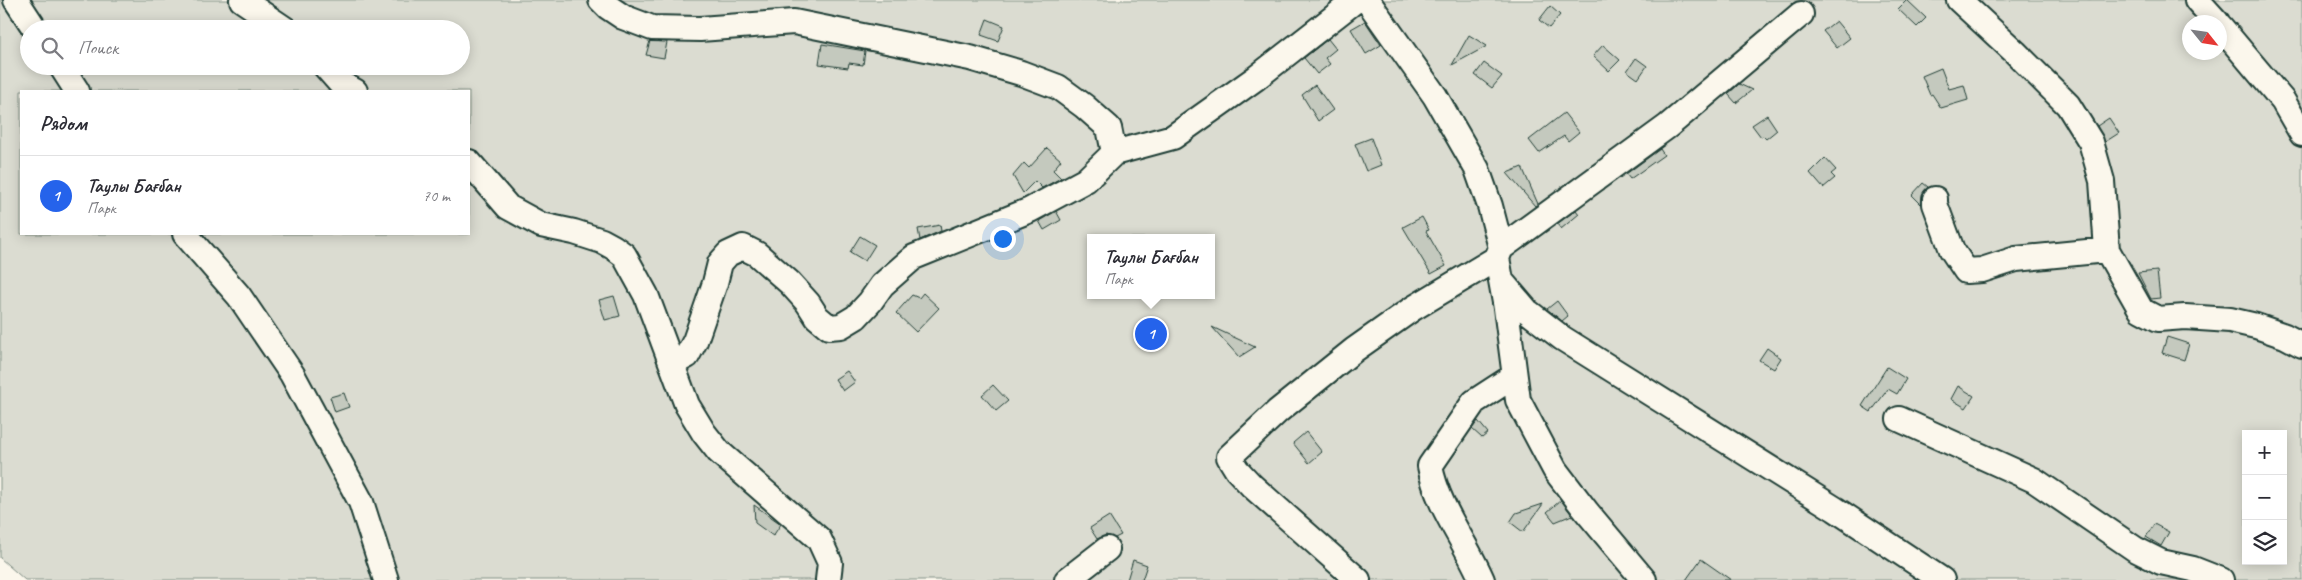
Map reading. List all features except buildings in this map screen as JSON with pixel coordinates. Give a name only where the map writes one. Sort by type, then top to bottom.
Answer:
[{"type":"street","points":[[16,0],[29,20]]},
{"type":"street","points":[[242,0],[272,20]]},
{"type":"street","points":[[601,0],[623,17],[652,28],[700,29],[794,22],[960,56],[1021,73],[1058,87],[1084,106],[1109,128],[1114,153]]},
{"type":"street","points":[[672,364],[687,356],[691,349],[715,283],[720,263],[728,254],[743,248],[757,254],[790,283],[808,303],[817,317],[829,327],[841,326],[856,317],[882,285],[914,257],[1030,210],[1086,180],[1114,153],[1173,137],[1256,78],[1356,0]]},
{"type":"street","points":[[1367,0],[1435,96],[1477,168],[1490,206],[1518,400],[1555,470],[1587,512],[1644,580]]},
{"type":"street","points":[[1959,0],[2068,105],[2091,142],[2102,181],[2107,250],[2141,310],[2158,319],[2185,317],[2238,322],[2285,336],[2302,345]]},
{"type":"street","points":[[2197,0],[2211,15]]},
{"type":"street","points":[[1358,580],[1252,486],[1237,470],[1229,457],[1278,411],[1354,350],[1412,309],[1499,262],[1668,126],[1801,14]]},
{"type":"street","points":[[2227,34],[2283,101],[2302,134]]},
{"type":"street","points":[[66,75],[76,90]]},
{"type":"street","points":[[333,75],[340,83],[353,90]]},
{"type":"street","points":[[470,163],[508,207],[541,225],[574,232],[602,241],[613,246],[624,256],[646,295],[687,405],[719,452],[796,522],[819,539],[830,563],[828,580]]},
{"type":"street","points":[[1935,199],[1935,204],[1952,250],[1966,272],[1982,270],[2016,259],[2107,250]]},
{"type":"street","points":[[186,235],[239,296],[292,374],[361,502],[386,580]]},
{"type":"street","points":[[1499,262],[1527,311],[1562,338],[1826,504],[1942,580]]},
{"type":"street","points":[[1482,580],[1473,558],[1436,488],[1430,466],[1474,402],[1514,376]]},
{"type":"street","points":[[1899,419],[2034,480],[2135,549],[2161,562],[2192,569],[2221,580]]},
{"type":"street","points":[[1067,580],[1107,549]]},
{"type":"shaded area","points":[[0,0],[2302,0],[2302,580],[25,580],[0,558]]},
{"type":"place","name":"Таулы Бағбан","points":[[1151,334]]}]
